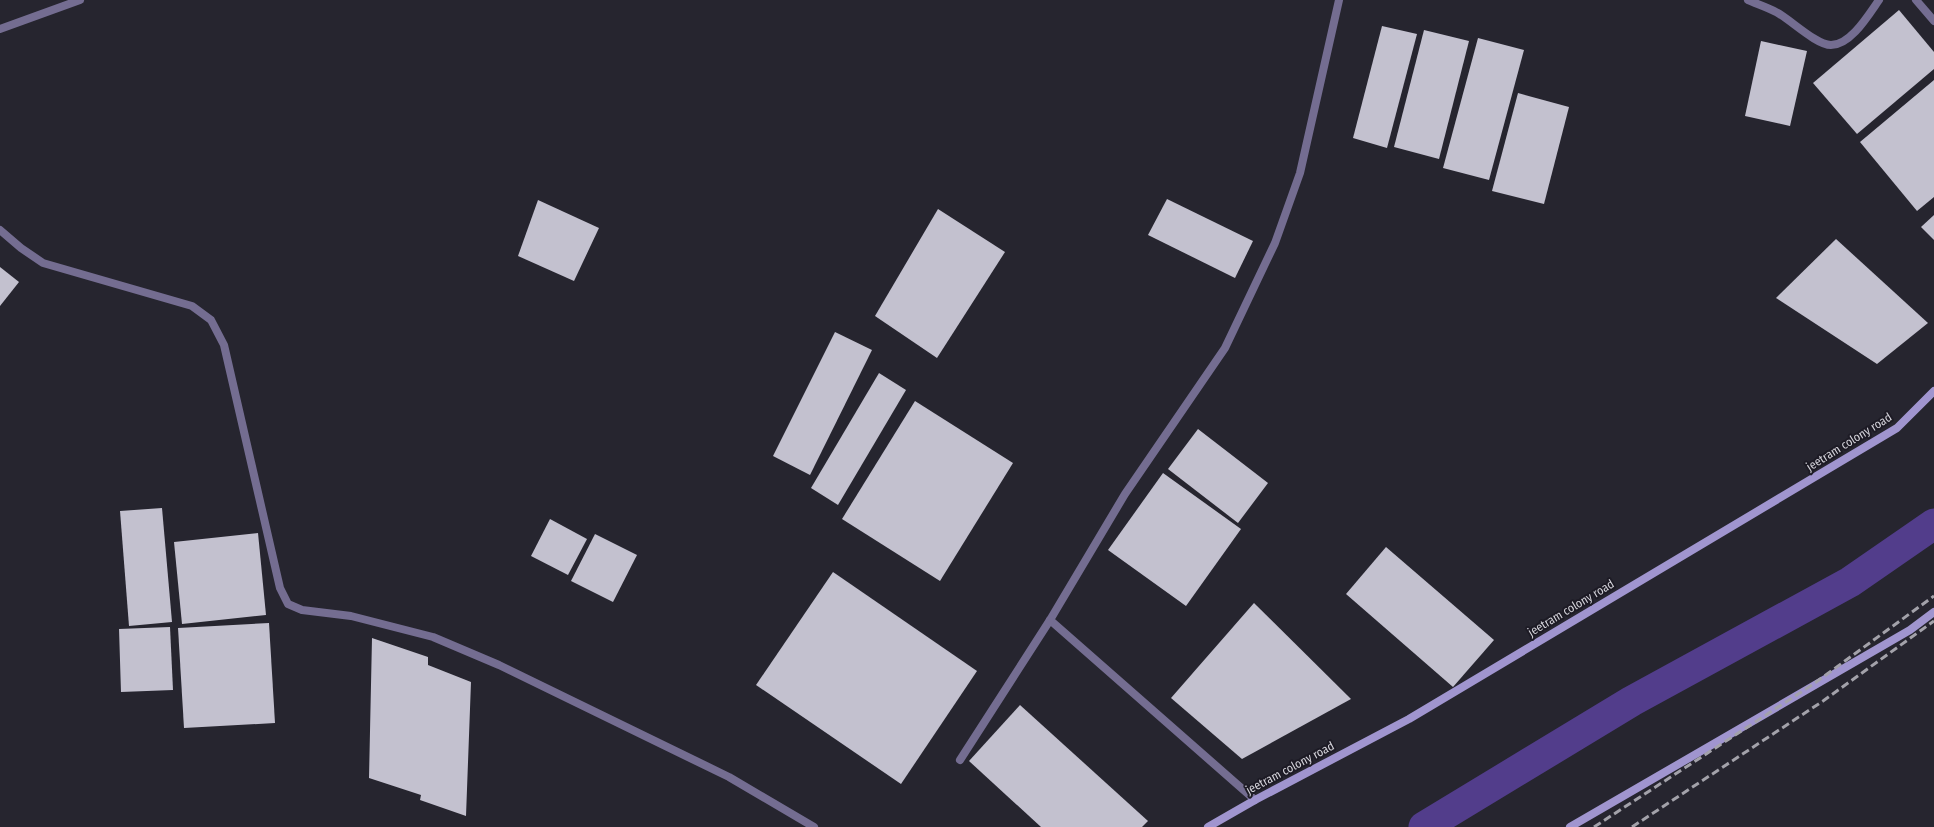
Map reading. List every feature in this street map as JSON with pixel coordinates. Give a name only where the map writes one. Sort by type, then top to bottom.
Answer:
[{"type":"street","points":[[0,29],[80,0]]},
{"type":"street","points":[[960,760],[1050,620],[1125,494],[1225,348],[1275,243],[1300,173],[1339,0]]},
{"type":"street","points":[[1748,0],[1776,12],[1819,41],[1831,45],[1843,40],[1857,30],[1879,0]]},
{"type":"street","points":[[1916,0],[1934,21]]},
{"type":"street","points":[[0,230],[20,248],[43,263],[192,306],[211,320],[224,345],[280,588],[288,604],[302,610],[351,616],[433,637],[499,665],[729,777],[814,827]]},
{"type":"street","name":"jeetram colony road","points":[[1208,827],[1255,800],[1409,719],[1897,428],[1934,391]]},
{"type":"street","points":[[1570,827],[1910,630],[1934,612]]},
{"type":"street","points":[[1050,620],[1255,800]]},
{"type":"building","points":[[1899,10],[1934,52],[1934,69],[1857,134],[1813,83]]},
{"type":"building","points":[[1382,26],[1417,34],[1387,148],[1353,138]]},
{"type":"building","points":[[1424,30],[1469,41],[1439,159],[1394,147]]},
{"type":"building","points":[[1478,38],[1524,50],[1489,180],[1443,168]]},
{"type":"building","points":[[1761,41],[1807,51],[1790,126],[1745,116]]},
{"type":"building","points":[[1934,80],[1934,197],[1917,211],[1860,142]]},
{"type":"building","points":[[1518,93],[1569,107],[1544,204],[1492,191]]},
{"type":"building","points":[[1167,199],[1253,241],[1235,278],[1148,235]]},
{"type":"building","points":[[538,200],[599,228],[574,281],[518,256]]},
{"type":"building","points":[[938,209],[1005,252],[937,358],[875,316]]},
{"type":"building","points":[[1934,215],[1934,240],[1921,227]]},
{"type":"building","points":[[1836,239],[1928,323],[1877,364],[1776,298]]},
{"type":"building","points":[[0,267],[19,282],[0,306]]},
{"type":"building","points":[[835,332],[872,350],[810,475],[773,456]]},
{"type":"building","points":[[879,373],[906,390],[838,505],[811,488]]},
{"type":"building","points":[[915,401],[1013,463],[940,581],[842,519]]},
{"type":"building","points":[[1198,429],[1268,483],[1238,523],[1168,469]]},
{"type":"building","points":[[1163,473],[1241,529],[1186,606],[1108,550]]},
{"type":"building","points":[[162,508],[172,622],[129,626],[120,511]]},
{"type":"building","points":[[550,519],[587,539],[568,575],[531,556]]},
{"type":"building","points":[[258,533],[266,615],[182,624],[174,542]]},
{"type":"building","points":[[595,534],[637,555],[613,602],[571,581]]},
{"type":"building","points":[[1386,547],[1494,640],[1453,687],[1346,594]]},
{"type":"building","points":[[833,572],[977,671],[901,784],[756,685]]},
{"type":"building","points":[[1254,603],[1351,699],[1242,759],[1171,698]]},
{"type":"building","points":[[269,623],[275,723],[184,728],[178,628]]},
{"type":"building","points":[[170,627],[173,690],[121,692],[119,629]]},
{"type":"building","points":[[372,638],[428,657],[428,665],[471,682],[466,816],[420,800],[421,795],[369,778]]},
{"type":"building","points":[[1020,705],[1148,821],[1142,827],[1041,827],[969,761]]},
{"type":"waterway","points":[[1424,827],[1632,701],[1850,582],[1934,524]]},
{"type":"railway","points":[[1594,827],[1812,685],[1934,596]]},
{"type":"railway","points":[[1632,827],[1823,701],[1934,621]]}]
